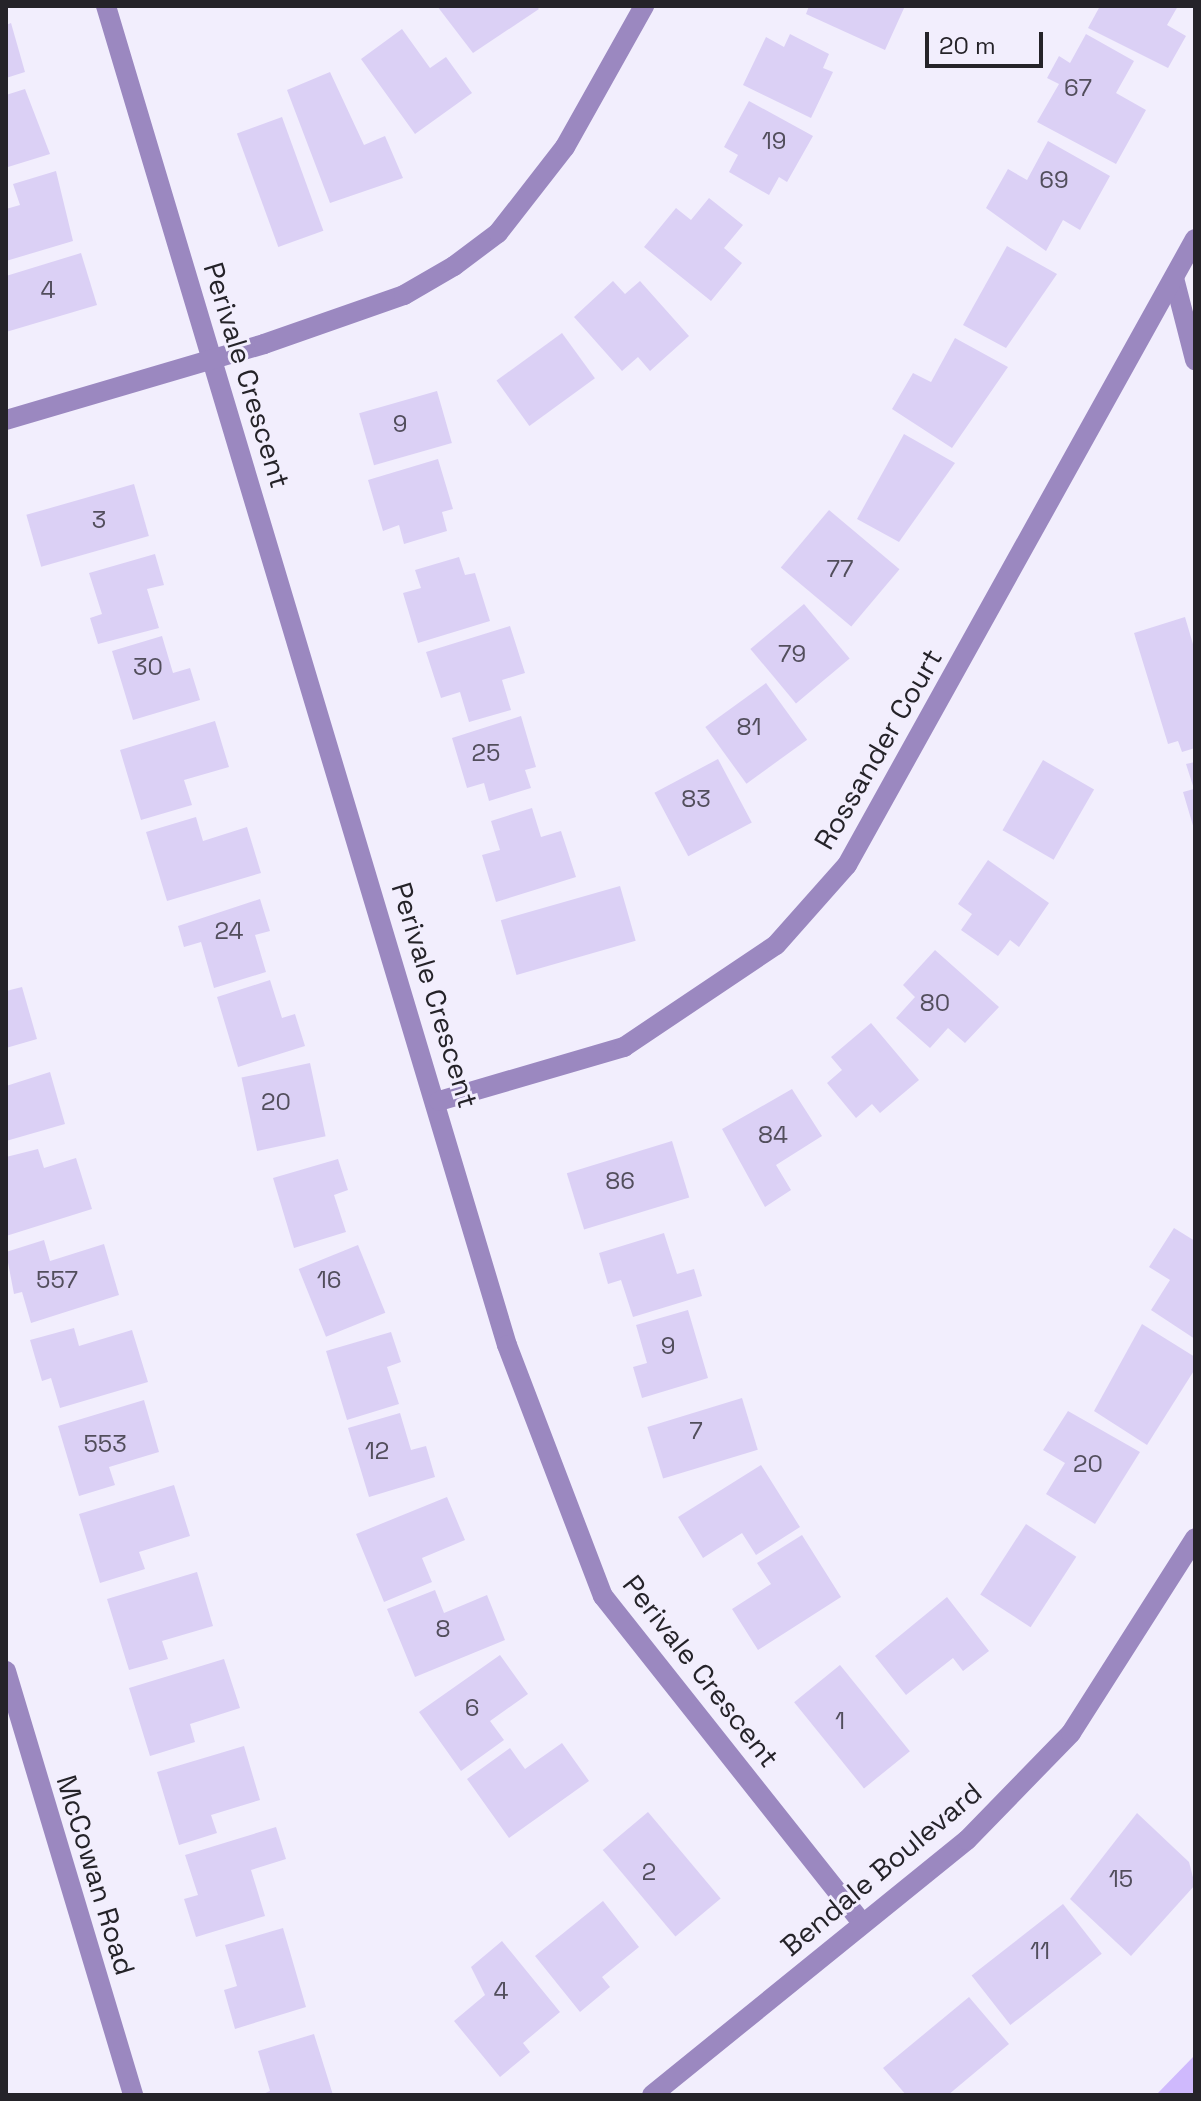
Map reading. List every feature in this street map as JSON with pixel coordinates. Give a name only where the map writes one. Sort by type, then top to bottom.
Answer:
[{"type":"street","name":"Perivale Crescent","points":[[106,6],[439,1101],[507,1345],[603,1596],[862,1923]]},
{"type":"street","points":[[6,420],[404,295],[498,233],[565,147],[644,6]]},
{"type":"street","name":"Rossander Court","points":[[439,1101],[624,1047],[776,945],[837,876],[1195,239]]},
{"type":"street","points":[[1174,278],[1195,360]]},
{"type":"street","name":"Bendale Boulevard","points":[[652,2095],[967,1840],[1071,1733],[1195,1538]]},
{"type":"street","name":"McCowan Road","points":[[6,1671],[133,2095]]},
{"type":"shaded area","points":[[1195,2055],[1195,2095],[1156,2095]]},
{"type":"building","points":[[437,6],[536,6],[539,9],[473,53]]},
{"type":"building","points":[[809,6],[905,6],[885,50],[806,14]]},
{"type":"building","points":[[1100,6],[1178,6],[1167,25],[1186,36],[1168,68],[1088,28]]},
{"type":"building","points":[[11,23],[25,72],[6,78],[6,25]]},
{"type":"building","points":[[402,29],[430,68],[446,57],[472,93],[415,134],[361,59]]},
{"type":"building","points":[[790,34],[829,54],[823,68],[833,72],[811,118],[743,85],[766,37],[784,47]]},
{"type":"building","points":[[1086,34],[1134,61],[1116,93],[1146,110],[1116,164],[1037,122],[1059,84],[1047,78],[1059,56],[1070,63]]},
{"type":"building","points":[[330,72],[364,145],[385,136],[403,178],[330,203],[287,90]]},
{"type":"building","points":[[25,89],[50,154],[8,167],[6,95]]},
{"type":"building","points":[[749,101],[813,136],[787,182],[779,177],[769,195],[729,172],[738,155],[724,147]]},
{"type":"building","points":[[282,117],[323,231],[278,247],[237,133]]},
{"type":"building","points":[[1048,141],[1110,176],[1080,230],[1063,220],[1046,251],[986,208],[1008,169],[1027,180]]},
{"type":"building","points":[[56,171],[73,241],[6,261],[6,209],[20,205],[13,184]]},
{"type":"building","points":[[709,198],[743,225],[724,248],[742,263],[711,301],[644,247],[676,208],[691,220]]},
{"type":"building","points":[[1007,246],[1057,274],[1006,348],[963,325]]},
{"type":"building","points":[[81,253],[97,305],[6,332],[6,276]]},
{"type":"building","points":[[613,281],[625,294],[640,281],[689,336],[650,371],[638,357],[622,371],[574,317]]},
{"type":"building","points":[[562,333],[595,378],[529,426],[496,381]]},
{"type":"building","points":[[955,338],[1008,367],[952,448],[892,409],[913,373],[931,382]]},
{"type":"building","points":[[437,391],[452,443],[374,465],[359,413]]},
{"type":"building","points":[[904,434],[955,463],[899,542],[857,519]]},
{"type":"building","points":[[438,459],[453,509],[442,512],[447,531],[404,544],[399,525],[383,531],[368,480]]},
{"type":"building","points":[[134,484],[149,536],[41,567],[26,515]]},
{"type":"building","points":[[829,510],[899,569],[851,627],[781,567]]},
{"type":"building","points":[[155,554],[164,585],[147,589],[159,628],[98,644],[90,618],[102,614],[89,573]]},
{"type":"building","points":[[459,557],[465,575],[475,573],[490,621],[418,643],[403,593],[421,588],[415,570]]},
{"type":"building","points":[[804,604],[850,658],[796,703],[750,649]]},
{"type":"building","points":[[1185,617],[1195,651],[1195,748],[1182,752],[1178,741],[1168,744],[1134,633]]},
{"type":"building","points":[[510,626],[525,673],[502,680],[511,710],[469,722],[460,692],[441,698],[426,652]]},
{"type":"building","points":[[162,636],[173,673],[190,668],[200,700],[133,720],[112,651]]},
{"type":"building","points":[[766,683],[807,740],[746,784],[705,727]]},
{"type":"building","points":[[521,716],[536,767],[525,770],[531,788],[489,801],[484,783],[467,788],[452,738]]},
{"type":"building","points":[[215,721],[229,767],[184,780],[192,805],[141,820],[120,750]]},
{"type":"building","points":[[718,759],[752,823],[688,856],[654,793]]},
{"type":"building","points":[[1043,760],[1094,790],[1054,860],[1002,830]]},
{"type":"building","points":[[1195,762],[1194,829],[1183,792],[1194,789],[1186,764]]},
{"type":"building","points":[[532,808],[541,837],[561,831],[576,877],[496,902],[482,855],[500,850],[491,821]]},
{"type":"building","points":[[196,817],[203,841],[247,827],[261,873],[167,901],[146,832]]},
{"type":"building","points":[[988,860],[1049,903],[1019,947],[1010,940],[998,956],[961,930],[972,914],[958,904]]},
{"type":"building","points":[[620,886],[636,941],[517,975],[501,920]]},
{"type":"building","points":[[260,899],[270,931],[255,935],[266,972],[214,988],[201,942],[184,947],[178,926]]},
{"type":"building","points":[[935,950],[999,1007],[965,1043],[948,1028],[930,1048],[896,1018],[915,997],[903,985]]},
{"type":"building","points":[[270,980],[282,1018],[295,1014],[305,1046],[238,1067],[217,997]]},
{"type":"building","points":[[22,987],[37,1039],[6,1048],[6,991]]},
{"type":"building","points":[[871,1023],[919,1080],[880,1113],[872,1104],[856,1118],[827,1083],[842,1070],[831,1057]]},
{"type":"building","points":[[310,1063],[326,1136],[257,1151],[242,1078]]},
{"type":"building","points":[[50,1072],[65,1124],[6,1141],[6,1086]]},
{"type":"building","points":[[792,1089],[822,1136],[776,1165],[791,1190],[765,1207],[722,1129]]},
{"type":"building","points":[[672,1141],[689,1197],[584,1230],[567,1173]]},
{"type":"building","points":[[38,1149],[44,1168],[76,1158],[92,1209],[6,1236],[6,1157]]},
{"type":"building","points":[[338,1159],[348,1190],[334,1195],[346,1232],[294,1248],[273,1178]]},
{"type":"building","points":[[1174,1228],[1195,1241],[1195,1339],[1151,1310],[1170,1280],[1149,1267]]},
{"type":"building","points":[[664,1233],[677,1274],[694,1269],[702,1296],[633,1317],[621,1280],[608,1284],[599,1253]]},
{"type":"building","points":[[44,1240],[50,1261],[104,1244],[119,1295],[31,1323],[22,1292],[14,1294],[6,1252]]},
{"type":"building","points":[[358,1245],[385,1313],[326,1337],[299,1269]]},
{"type":"building","points":[[688,1310],[708,1378],[642,1398],[633,1367],[647,1363],[636,1325]]},
{"type":"building","points":[[1142,1324],[1195,1357],[1195,1369],[1147,1445],[1094,1411]]},
{"type":"building","points":[[74,1328],[79,1346],[132,1330],[148,1382],[60,1408],[51,1378],[42,1381],[30,1340]]},
{"type":"building","points":[[391,1332],[401,1362],[387,1367],[399,1404],[347,1420],[326,1351]]},
{"type":"building","points":[[742,1398],[758,1450],[663,1479],[647,1427]]},
{"type":"building","points":[[144,1400],[159,1452],[109,1467],[115,1485],[79,1496],[58,1426]]},
{"type":"building","points":[[1068,1411],[1140,1452],[1095,1524],[1046,1494],[1065,1463],[1043,1450]]},
{"type":"building","points":[[400,1413],[411,1450],[426,1446],[435,1477],[369,1497],[348,1428]]},
{"type":"building","points":[[761,1465],[800,1527],[756,1555],[742,1533],[703,1558],[678,1517]]},
{"type":"building","points":[[174,1485],[190,1536],[139,1552],[145,1569],[100,1583],[79,1514]]},
{"type":"building","points":[[447,1497],[465,1540],[422,1558],[432,1582],[384,1602],[356,1534]]},
{"type":"building","points":[[1026,1524],[1076,1557],[1031,1627],[980,1594]]},
{"type":"building","points":[[802,1535],[841,1597],[758,1650],[732,1609],[771,1584],[757,1563]]},
{"type":"building","points":[[197,1572],[213,1626],[162,1641],[168,1659],[129,1670],[107,1599]]},
{"type":"building","points":[[435,1590],[444,1613],[487,1595],[505,1640],[415,1677],[387,1609]]},
{"type":"building","points":[[947,1597],[989,1651],[963,1671],[953,1658],[906,1695],[875,1656]]},
{"type":"building","points":[[500,1655],[528,1694],[490,1721],[504,1740],[461,1771],[419,1712]]},
{"type":"building","points":[[224,1659],[240,1708],[190,1724],[195,1742],[150,1756],[129,1688]]},
{"type":"building","points":[[840,1665],[910,1751],[864,1788],[794,1702]]},
{"type":"building","points":[[562,1743],[589,1781],[509,1838],[467,1779],[510,1748],[525,1769]]},
{"type":"building","points":[[244,1746],[260,1800],[211,1815],[217,1833],[179,1845],[157,1772]]},
{"type":"building","points":[[648,1812],[721,1899],[675,1936],[603,1850]]},
{"type":"building","points":[[1137,1813],[1189,1862],[1195,1885],[1131,1956],[1070,1899]]},
{"type":"building","points":[[276,1827],[286,1859],[251,1870],[265,1916],[196,1937],[184,1899],[198,1895],[185,1855]]},
{"type":"building","points":[[603,1901],[639,1947],[602,1977],[610,1987],[580,2012],[535,1956]]},
{"type":"building","points":[[1063,1904],[1102,1954],[1010,2025],[972,1975]]},
{"type":"building","points":[[283,1928],[306,2007],[235,2029],[224,1990],[237,1986],[225,1945]]},
{"type":"building","points":[[502,1941],[560,2012],[523,2043],[530,2052],[500,2077],[454,2021],[485,1995],[471,1967]]},
{"type":"building","points":[[969,1997],[1009,2044],[948,2095],[906,2095],[883,2068]]},
{"type":"building","points":[[314,2034],[333,2095],[261,2095],[270,2091],[258,2051]]}]
